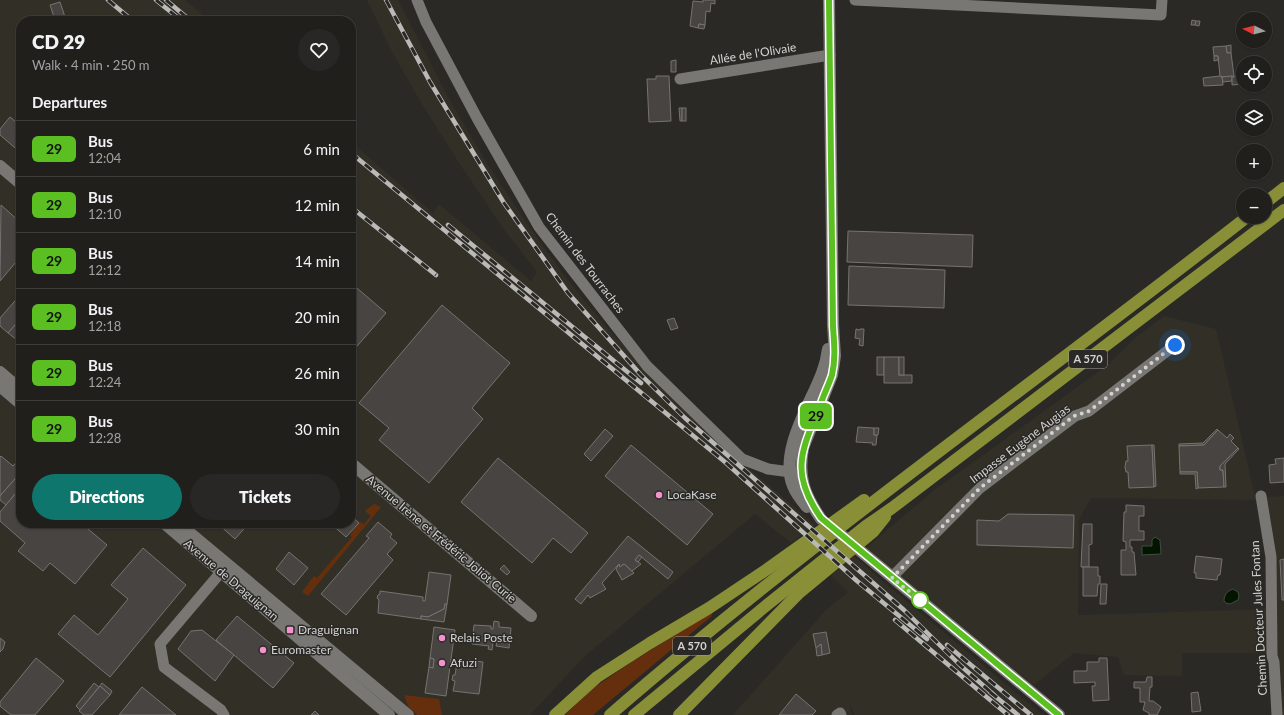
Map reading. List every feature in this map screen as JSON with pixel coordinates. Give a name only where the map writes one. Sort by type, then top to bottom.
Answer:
[{"type":"highway","points":[[1272,197],[1284,188]]},
{"type":"highway","name":"A 570","points":[[634,715],[762,608],[793,591],[870,529],[892,508],[1284,210]]},
{"type":"highway","name":"A 570","points":[[610,715],[771,574],[911,466],[928,462],[1117,319],[1238,224]]},
{"type":"highway","points":[[555,715],[597,677],[623,660],[709,608],[771,574]]},
{"type":"highway","points":[[679,715],[793,591]]},
{"type":"main road","points":[[829,0],[833,326],[823,372],[795,438],[791,452],[796,473],[793,486],[801,500],[810,510],[1059,715]]},
{"type":"main road","points":[[0,166],[16,180]]},
{"type":"main road","points":[[0,372],[16,386]]},
{"type":"main road","points":[[0,386],[16,400]]},
{"type":"main road","name":"Avenue Irène et Frédéric Joliot Curie","points":[[356,467],[531,616]]},
{"type":"main road","name":"Avenue de Draguignan","points":[[171,528],[346,662],[408,715]]},
{"type":"main road","name":"Avenue de Draguignan","points":[[183,528],[225,568],[389,715]]},
{"type":"street","name":"Chemin des Tourraches","points":[[417,0],[426,22],[470,104],[539,226],[647,366],[742,459],[768,469],[796,473]]},
{"type":"street","points":[[855,0],[1161,15],[1162,0]]},
{"type":"street","name":"Allée de l'Olivaie","points":[[680,79],[830,55]]},
{"type":"street","name":"Impasse Eugène Augias","points":[[892,578],[980,488],[1074,416],[1089,411],[1175,345]]},
{"type":"street","name":"Chemin Docteur Jules Fontan","points":[[1260,496],[1271,557],[1272,656],[1274,662],[1277,715]]},
{"type":"street","points":[[224,715],[221,710],[164,667],[160,644],[225,568]]},
{"type":"street","points":[[837,715],[840,713],[841,715]]},
{"type":"shaded area","points":[[0,0],[185,0],[204,16],[16,16],[16,528],[356,528],[356,146],[433,213],[439,204],[531,281],[537,272],[503,228],[459,163],[420,101],[392,52],[367,0],[398,0],[447,95],[488,165],[528,225],[567,279],[609,330],[654,379],[706,431],[815,525],[791,543],[755,514],[584,657],[530,715],[0,715]]},
{"type":"shaded area","points":[[1164,316],[1216,329],[1256,500],[1091,498],[1079,520],[1078,615],[1274,609],[1266,497],[1284,496],[1284,715],[1277,715],[1275,653],[1182,653],[1182,676],[1124,675],[1118,657],[1074,653],[1034,685],[866,548],[933,491],[1108,365],[1135,338]]},
{"type":"shaded area","points":[[374,504],[381,507],[308,596],[302,592],[314,576],[317,578],[352,537],[350,535],[360,522],[364,524],[371,516],[365,511]]},
{"type":"shaded area","points":[[1155,537],[1160,540],[1161,554],[1142,555],[1142,546],[1152,546],[1152,540]]},
{"type":"shaded area","points":[[854,556],[1043,715],[854,715],[849,702],[852,715],[733,715],[826,610],[848,592],[831,575]]},
{"type":"shaded area","points":[[1233,589],[1238,592],[1238,600],[1230,604],[1226,603],[1224,601],[1225,595]]},
{"type":"shaded area","points":[[711,613],[712,616],[593,715],[565,715],[592,689],[633,661]]},
{"type":"shaded area","points":[[404,695],[439,699],[442,715],[417,715],[408,706]]},
{"type":"building","points":[[703,0],[715,0],[715,4],[711,3],[710,12],[706,11],[705,25],[699,24],[698,28],[690,26],[693,1],[703,2]]},
{"type":"building","points":[[60,2],[65,16],[54,16],[50,5]]},
{"type":"building","points":[[1192,20],[1196,21],[1195,25],[1191,25]]},
{"type":"building","points":[[1196,21],[1200,21],[1199,26],[1195,25]]},
{"type":"building","points":[[699,24],[705,25],[704,29],[698,28]]},
{"type":"building","points":[[1231,45],[1231,53],[1227,53],[1226,46]]},
{"type":"building","points":[[1226,46],[1227,53],[1231,53],[1234,76],[1222,77],[1220,76],[1218,56],[1214,56],[1213,47]]},
{"type":"building","points":[[1214,56],[1218,56],[1218,60],[1214,61]]},
{"type":"building","points":[[676,60],[676,72],[671,72],[671,61]]},
{"type":"building","points":[[656,76],[669,76],[671,121],[649,122],[647,79],[656,79]]},
{"type":"building","points":[[1232,76],[1232,81],[1223,82],[1222,77]]},
{"type":"building","points":[[1222,77],[1223,85],[1204,86],[1203,78]]},
{"type":"building","points":[[1232,77],[1236,77],[1236,85],[1232,85]]},
{"type":"building","points":[[679,108],[682,108],[682,121],[680,121]]},
{"type":"building","points":[[682,108],[686,108],[686,121],[682,121]]},
{"type":"building","points":[[10,117],[16,122],[16,149],[0,135],[0,129]]},
{"type":"building","points":[[1,205],[16,218],[16,262],[0,281]]},
{"type":"building","points":[[848,231],[973,235],[972,267],[847,262]]},
{"type":"building","points":[[849,266],[945,270],[944,308],[848,305]]},
{"type":"building","points":[[356,287],[386,313],[356,347]]},
{"type":"building","points":[[16,300],[16,324],[8,333],[0,326],[0,318]]},
{"type":"building","points":[[442,305],[510,363],[472,408],[483,419],[429,483],[379,440],[389,428],[359,403]]},
{"type":"building","points":[[674,318],[678,328],[671,330],[667,320]]},
{"type":"building","points":[[16,324],[16,339],[8,333]]},
{"type":"building","points":[[856,329],[864,329],[863,346],[859,345],[860,339],[855,338]]},
{"type":"building","points":[[877,357],[884,357],[884,375],[877,375]]},
{"type":"building","points":[[884,357],[899,357],[899,375],[912,375],[912,383],[884,383]]},
{"type":"building","points":[[899,357],[904,357],[904,375],[899,375]]},
{"type":"building","points":[[858,427],[874,428],[874,435],[877,435],[876,445],[872,445],[873,443],[856,442]]},
{"type":"building","points":[[874,428],[879,428],[878,435],[874,435]]},
{"type":"building","points":[[605,429],[613,436],[591,461],[584,454]]},
{"type":"building","points":[[1217,429],[1218,430],[1204,445],[1179,446],[1179,444],[1203,443]]},
{"type":"building","points":[[1218,430],[1227,438],[1230,434],[1234,438],[1231,441],[1238,448],[1220,466],[1220,470],[1223,470],[1224,487],[1198,488],[1197,472],[1180,472],[1179,446],[1204,445]]},
{"type":"building","name":"LocaKase","points":[[631,445],[713,514],[687,545],[605,476]]},
{"type":"building","points":[[1152,445],[1154,487],[1129,488],[1128,472],[1126,472],[1125,467],[1126,461],[1128,461],[1127,446]]},
{"type":"building","points":[[1152,445],[1154,445],[1156,486],[1154,487]]},
{"type":"building","points":[[1238,448],[1239,449],[1225,464],[1226,487],[1224,487],[1223,470],[1220,470],[1220,466]]},
{"type":"building","points":[[1,456],[13,466],[16,463],[16,478],[0,496]]},
{"type":"building","points":[[498,458],[588,533],[571,553],[553,538],[532,563],[461,502]]},
{"type":"building","points":[[1284,458],[1284,482],[1270,483],[1269,465],[1276,464],[1275,459]]},
{"type":"building","points":[[1180,472],[1197,472],[1198,488],[1196,489],[1195,474],[1180,474]]},
{"type":"building","points":[[16,478],[16,493],[6,505],[0,500],[0,496]]},
{"type":"building","points":[[16,493],[16,528],[87,528],[107,545],[75,584],[50,563],[43,571],[18,551],[25,543],[0,521],[0,512]]},
{"type":"building","points":[[1126,505],[1144,506],[1144,516],[1139,516],[1139,531],[1144,531],[1144,540],[1130,540],[1130,547],[1132,547],[1132,552],[1134,552],[1136,575],[1121,575],[1121,550],[1126,550],[1126,542],[1123,541],[1124,512],[1126,512]]},
{"type":"building","points":[[1008,514],[1074,515],[1073,548],[977,545],[977,520],[999,521]]},
{"type":"building","points":[[378,522],[392,534],[390,537],[397,543],[387,554],[393,560],[346,615],[321,594],[369,538],[366,536]]},
{"type":"building","points":[[1083,524],[1092,524],[1092,544],[1089,545],[1089,567],[1081,567]]},
{"type":"building","points":[[223,528],[245,528],[235,539]]},
{"type":"building","points":[[336,528],[354,528],[346,537]]},
{"type":"building","points":[[628,536],[673,572],[668,579],[639,555],[635,560],[641,564],[632,571],[624,564],[620,567],[619,564],[602,583],[606,589],[590,598],[588,595],[581,604],[575,599]]},
{"type":"building","points":[[143,548],[186,585],[110,677],[58,634],[74,615],[98,635],[128,599],[111,585]]},
{"type":"building","points":[[289,552],[308,568],[294,585],[276,569]]},
{"type":"building","points":[[639,555],[642,557],[638,562],[635,560]]},
{"type":"building","points":[[1196,556],[1222,559],[1220,575],[1218,575],[1217,580],[1196,578],[1196,573],[1194,573]]},
{"type":"building","points":[[1284,559],[1284,600],[1282,600],[1280,560]]},
{"type":"building","points":[[619,564],[620,567],[624,564],[634,573],[622,580],[616,569]]},
{"type":"building","points":[[504,565],[510,572],[507,575],[500,569]]},
{"type":"building","points":[[1083,567],[1098,567],[1100,584],[1098,584],[1097,596],[1083,596]]},
{"type":"building","points":[[429,572],[451,575],[447,604],[445,604],[444,609],[428,617],[421,616],[421,619],[378,613],[379,600],[377,598],[380,591],[423,597],[423,601],[425,601]]},
{"type":"building","points":[[1101,584],[1107,584],[1106,604],[1100,604]]},
{"type":"building","points":[[445,604],[447,604],[444,622],[421,619],[421,616],[428,617],[444,609]]},
{"type":"building","points":[[237,616],[294,663],[273,688],[216,640]]},
{"type":"building","points":[[494,621],[499,622],[499,627],[511,628],[509,648],[496,646],[497,642],[493,642],[492,650],[488,649],[489,646],[472,644],[474,625],[491,626],[491,629],[493,629]]},
{"type":"building","name":"Afuzi","points":[[434,627],[455,630],[446,696],[425,693],[429,667],[433,668],[434,659],[430,658]]},
{"type":"building","points":[[202,630],[234,655],[215,681],[178,649],[191,631]]},
{"type":"building","points":[[826,632],[830,653],[822,655],[821,644],[816,648],[813,634]]},
{"type":"building","points":[[0,638],[5,642],[3,649],[0,652]]},
{"type":"building","points":[[821,644],[822,655],[817,656],[816,648]]},
{"type":"building","points":[[36,658],[64,681],[35,715],[11,715],[0,706],[0,702]]},
{"type":"building","points":[[430,658],[434,659],[433,668],[429,667]]},
{"type":"building","points":[[1099,658],[1107,658],[1109,700],[1093,701],[1092,686],[1095,686],[1095,682],[1074,683],[1074,671],[1087,671],[1087,662],[1099,662]]},
{"type":"building","points":[[468,660],[483,662],[479,694],[453,691],[455,681],[452,680],[453,675],[455,675],[457,663],[468,664]]},
{"type":"building","points":[[1147,677],[1152,677],[1152,687],[1150,687],[1149,701],[1153,701],[1161,707],[1157,715],[1149,715],[1149,713],[1143,710],[1145,702],[1140,702],[1140,688],[1134,688],[1134,682],[1146,682]]},
{"type":"building","points":[[94,683],[99,687],[80,710],[76,706]]},
{"type":"building","points":[[102,683],[112,691],[110,695],[100,686]]},
{"type":"building","points":[[100,686],[110,695],[92,715],[84,715],[79,711]]},
{"type":"building","points":[[142,687],[176,715],[119,715]]},
{"type":"building","points":[[1198,692],[1201,711],[1192,712],[1191,693]]},
{"type":"building","points":[[796,694],[816,711],[812,715],[779,715]]},
{"type":"building","points":[[315,711],[319,715],[311,715]]},
{"type":"railway","points":[[108,0],[127,16]]},
{"type":"railway","points":[[156,0],[176,16]]},
{"type":"railway","points":[[166,0],[185,16]]},
{"type":"railway","points":[[386,0],[430,82],[504,203],[568,293],[641,375],[685,418],[904,610],[960,665],[994,695]]},
{"type":"railway","points":[[356,157],[725,462],[857,581],[927,639]]},
{"type":"railway","points":[[356,211],[436,275]]},
{"type":"railway","points":[[448,225],[641,383]]},
{"type":"railway","points":[[895,620],[1008,715]]},
{"type":"railway","points":[[947,645],[1031,715]]},
{"type":"railway","points":[[990,692],[1018,715]]},
{"type":"bus line","name":"29","points":[[829,0],[833,326],[835,356],[832,375],[803,448],[801,473],[805,490],[812,506],[821,518],[1059,715]]},
{"type":"place","name":"LocaKase","points":[[659,495]]},
{"type":"place","name":"Draguignan","points":[[290,630]]},
{"type":"place","name":"Relais Poste","points":[[442,638]]},
{"type":"place","name":"Euromaster","points":[[263,650]]},
{"type":"place","name":"Afuzi","points":[[442,663]]},
{"type":"route","points":[[920,600],[892,578],[980,488],[1074,416],[1089,411],[1175,345]]}]
